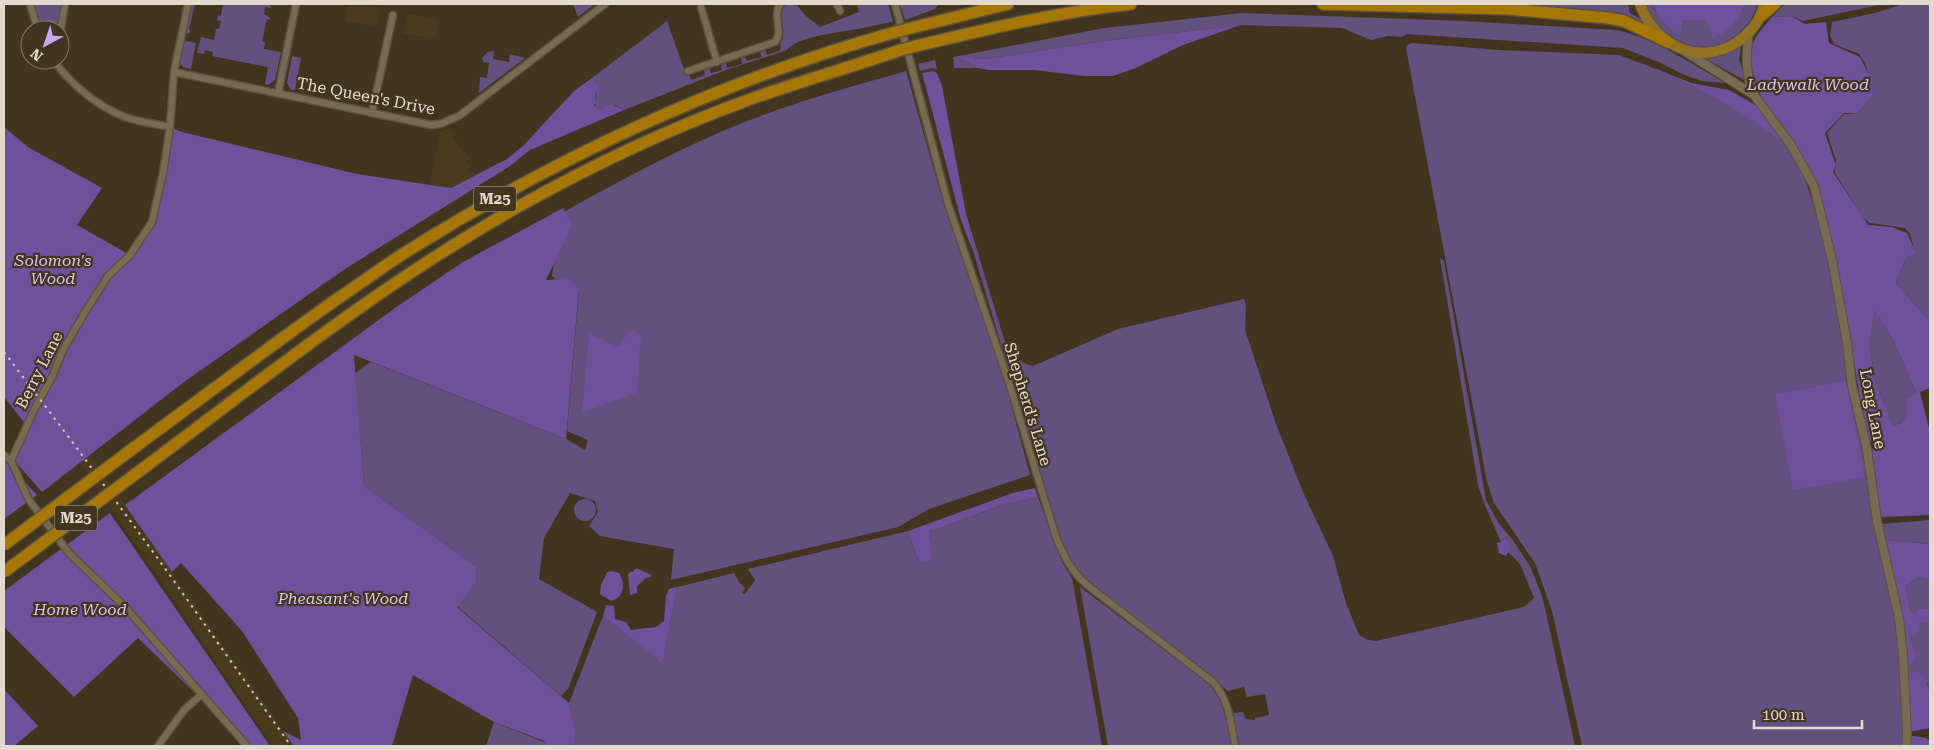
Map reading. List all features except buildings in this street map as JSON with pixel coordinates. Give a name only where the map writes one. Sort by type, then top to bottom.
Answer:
[{"type":"highway","name":"M25","points":[[4,545],[291,332],[405,253],[517,186],[627,130],[742,82],[817,55],[896,32],[1008,4]]},
{"type":"highway","name":"M25","points":[[4,572],[312,341],[415,269],[524,204],[639,146],[746,101],[825,73],[901,50],[999,26],[1101,7],[1131,4]]},
{"type":"highway","points":[[1323,4],[1508,10],[1608,18],[1624,21],[1668,42]]},
{"type":"highway","points":[[1761,16],[1775,4]]},
{"type":"main road","points":[[1640,4],[1644,16],[1654,30],[1668,42],[1679,48],[1703,53],[1722,50],[1738,42],[1749,32],[1761,16],[1764,4]]},
{"type":"street","points":[[30,4],[35,20]]},
{"type":"street","points":[[62,20],[65,4]]},
{"type":"street","name":"Berry Lane","points":[[10,460],[35,408],[54,375],[63,350],[85,312],[108,276],[130,256],[152,222],[161,188],[170,127],[174,72],[188,4]]},
{"type":"street","points":[[278,94],[296,4]]},
{"type":"street","name":"The Queen's Drive","points":[[174,72],[431,125],[440,124],[459,116],[605,4]]},
{"type":"street","points":[[688,71],[770,45],[776,41],[779,32],[776,14],[780,4]]},
{"type":"street","points":[[837,4],[840,11]]},
{"type":"street","name":"Shepherd's Lane","points":[[895,4],[948,204],[1010,386],[1064,558],[1077,577],[1213,682],[1219,689],[1228,708],[1235,746]]},
{"type":"street","points":[[700,7],[717,62]]},
{"type":"street","points":[[372,113],[393,15]]},
{"type":"street","name":"Long Lane","points":[[1749,32],[1746,66],[1754,95],[1791,145],[1814,186],[1832,260],[1847,343],[1852,386],[1867,449],[1877,521],[1899,618],[1903,655],[1906,746]]},
{"type":"street","name":"Long Lane","points":[[1679,48],[1754,95]]},
{"type":"street","points":[[61,70],[74,86],[99,105],[126,118],[170,127]]},
{"type":"street","points":[[4,455],[10,460],[29,500],[69,553],[126,608],[246,746]]},
{"type":"street","points":[[158,746],[184,710],[202,694]]},
{"type":"shaded area","points":[[30,4],[65,4],[62,20],[35,20]]},
{"type":"shaded area","points":[[190,4],[195,4],[189,29],[191,32],[187,34],[185,31]]},
{"type":"shaded area","points":[[223,4],[271,4],[271,8],[265,7],[264,14],[270,20],[267,19],[262,41],[265,42],[264,49],[281,52],[275,80],[268,85],[265,84],[268,67],[212,56],[213,52],[205,50],[204,54],[197,53],[201,37],[214,40],[216,29],[219,29],[221,21],[217,20],[218,15],[221,16]]},
{"type":"shaded area","points":[[346,4],[381,8],[377,27],[346,21],[344,15]]},
{"type":"shaded area","points":[[573,4],[595,4],[578,17]]},
{"type":"shaded area","points":[[786,4],[796,4],[805,15],[820,27],[859,12],[857,4],[888,4],[893,22],[831,33],[800,41],[787,50],[726,70],[624,110],[615,105],[600,112],[596,107],[596,91],[592,78],[667,21],[686,75],[689,75],[691,80],[705,75],[704,70],[709,68],[711,73],[722,70],[721,65],[726,63],[727,68],[742,64],[741,58],[745,57],[747,61],[762,57],[760,52],[765,50],[767,55],[781,50],[780,46],[783,37],[782,12]]},
{"type":"shaded area","points":[[900,4],[939,4],[935,9],[905,20]]},
{"type":"shaded area","points":[[1430,4],[1628,4],[1630,13],[1641,19],[1643,24]]},
{"type":"shaded area","points":[[1645,4],[1653,4],[1655,10],[1680,34],[1683,20],[1706,20],[1742,12],[1745,4],[1757,4],[1749,22],[1736,36],[1718,45],[1694,48],[1673,40],[1657,28]]},
{"type":"shaded area","points":[[1785,4],[1884,4],[1803,21],[1791,16],[1772,17]]},
{"type":"shaded area","points":[[1903,4],[1930,4],[1930,321],[1896,283],[1906,258],[1915,253],[1910,234],[1905,228],[1870,223],[1863,218],[1835,173],[1836,160],[1827,133],[1844,114],[1858,113],[1874,94],[1865,63],[1859,54],[1834,44],[1830,35],[1832,22],[1875,13]]},
{"type":"shaded area","points":[[1242,13],[1464,21],[1617,30],[1659,45],[1725,83],[1701,81],[1623,48],[1406,34],[1402,37],[1388,36],[1371,40],[1342,28],[1242,25],[1104,41],[984,59],[958,57],[978,68],[954,68],[953,57],[1104,28]]},
{"type":"shaded area","points":[[407,14],[434,19],[434,21],[439,22],[437,35],[428,37],[403,33]]},
{"type":"shaded area","points":[[183,40],[196,43],[191,69],[180,64]]},
{"type":"shaded area","points":[[1408,44],[1499,50],[1619,55],[1667,73],[1734,107],[1768,130],[1788,147],[1803,173],[1828,258],[1870,474],[1896,619],[1902,689],[1904,746],[1582,746],[1552,611],[1535,563],[1494,503],[1487,482],[1406,48]]},
{"type":"shaded area","points":[[1741,46],[1739,59],[1746,81],[1704,58],[1716,57]]},
{"type":"shaded area","points":[[494,51],[493,59],[509,62],[510,54],[525,58],[479,93],[480,77],[487,78],[489,63],[483,62],[482,58],[488,52]]},
{"type":"shaded area","points":[[292,56],[301,58],[295,90],[291,90],[287,83]]},
{"type":"shaded area","points":[[935,60],[937,69],[932,68],[920,71],[918,64]]},
{"type":"shaded area","points":[[906,71],[940,192],[1006,386],[1030,475],[929,509],[898,527],[671,580],[674,549],[600,536],[589,526],[598,512],[595,501],[570,493],[544,538],[539,579],[597,612],[568,689],[561,696],[457,606],[477,581],[476,566],[364,486],[355,373],[371,362],[566,439],[585,450],[588,440],[567,431],[579,290],[566,289],[552,276],[560,214],[606,188],[701,140],[789,106]]},
{"type":"shaded area","points":[[450,128],[455,141],[470,159],[466,162],[470,164],[469,170],[478,174],[451,188],[430,184],[440,131]]},
{"type":"shaded area","points":[[965,210],[1003,336],[1014,356],[1022,362],[1033,366],[1118,329],[1244,299],[1246,305],[1245,330],[1276,424],[1303,492],[1333,556],[1346,603],[1359,635],[1368,640],[1376,641],[1524,607],[1534,598],[1520,564],[1503,547],[1478,485],[1440,258],[1444,261],[1486,500],[1498,522],[1531,568],[1543,599],[1575,746],[1239,746],[1233,713],[1243,712],[1246,719],[1255,720],[1255,718],[1269,715],[1265,694],[1247,697],[1244,687],[1228,691],[1094,587],[1077,571],[1066,554],[973,251]]},
{"type":"shaded area","points":[[1875,310],[1893,340],[1916,393],[1907,398],[1907,416],[1901,423],[1893,426],[1876,383],[1869,344]]},
{"type":"shaded area","points":[[4,340],[77,436],[294,746],[273,746],[66,442]]},
{"type":"shaded area","points":[[1038,497],[1062,562],[1072,578],[1102,746],[574,746],[576,735],[569,703],[603,616],[663,662],[677,587],[734,573],[745,588],[742,593],[745,594],[755,580],[748,569],[908,531],[919,563],[931,560],[929,532],[1002,505]]},
{"type":"shaded area","points":[[585,499],[593,502],[596,510],[593,518],[585,521],[577,518],[574,510],[577,502]]},
{"type":"shaded area","points":[[1930,520],[1930,544],[1884,540],[1881,524]]},
{"type":"shaded area","points":[[1918,577],[1930,580],[1930,614],[1929,609],[1919,608],[1915,613],[1911,613],[1906,587]]},
{"type":"shaded area","points":[[1080,587],[1208,683],[1218,697],[1227,721],[1233,746],[1108,746]]},
{"type":"shaded area","points":[[1920,622],[1930,624],[1930,696],[1928,684],[1906,673],[1915,651],[1910,636]]},
{"type":"shaded area","points":[[494,722],[544,742],[545,746],[486,746]]},
{"type":"green space","points":[[1653,4],[1745,4],[1733,24],[1724,33],[1713,39],[1706,20],[1683,20],[1680,35],[1664,22]]},
{"type":"green space","name":"Ladywalk Wood","points":[[1791,16],[1805,24],[1826,22],[1829,43],[1860,57],[1869,75],[1874,94],[1858,113],[1844,113],[1825,133],[1836,166],[1833,172],[1868,225],[1891,227],[1907,233],[1916,253],[1906,258],[1896,283],[1930,321],[1930,388],[1920,392],[1930,432],[1930,515],[1881,517],[1872,451],[1875,440],[1870,441],[1866,435],[1851,343],[1816,186],[1762,100],[1750,64],[1752,45],[1757,35],[1772,17]],"holes":[[[1875,311],[1893,340],[1916,393],[1907,398],[1907,416],[1901,423],[1893,426],[1876,383],[1869,344]]]},
{"type":"green space","points":[[1241,25],[1183,45],[1136,68],[1113,76],[1084,76],[1034,70],[988,70],[978,68],[956,56],[984,59],[1104,41]]},
{"type":"green space","points":[[933,71],[937,73],[942,86],[973,251],[961,220],[922,73]]},
{"type":"green space","points":[[1667,73],[1691,83],[1729,90],[1762,109],[1788,147],[1744,115]]},
{"type":"green space","name":"Solomon's Wood","points":[[592,78],[599,88],[595,94],[596,103],[594,105],[600,111],[609,105],[624,110],[530,150],[510,166],[345,269],[184,382],[42,492],[12,458],[27,426],[4,397],[4,127],[28,147],[102,188],[77,225],[130,255],[152,222],[161,196],[172,128],[357,174],[451,188],[507,159],[524,145],[574,91]]},
{"type":"green space","name":"Pheasant's Wood","points":[[563,208],[572,225],[546,280],[569,279],[579,288],[566,439],[354,355],[364,486],[476,566],[477,581],[457,607],[569,703],[576,735],[574,746],[545,746],[544,741],[494,722],[413,675],[392,746],[294,746],[283,731],[301,740],[298,718],[242,631],[181,563],[172,572],[125,505],[395,308],[463,262]]},
{"type":"green space","points":[[631,329],[641,335],[637,392],[582,413],[589,333],[618,347]]},
{"type":"green space","points":[[1846,381],[1865,477],[1793,490],[1775,394]]},
{"type":"green space","points":[[6,461],[37,495],[4,519],[4,465]]},
{"type":"green space","points":[[1035,488],[1038,497],[1002,505],[929,532],[932,560],[919,563],[908,531],[1013,493]]},
{"type":"green space","name":"Home Wood","points":[[110,513],[270,746],[250,746],[138,638],[74,697],[4,627],[4,591]]},
{"type":"green space","points":[[1506,540],[1511,548],[1506,556],[1499,553],[1497,543]]},
{"type":"green space","points":[[1884,540],[1930,544],[1930,580],[1918,577],[1906,587],[1911,613],[1915,613],[1919,608],[1929,609],[1930,624],[1920,622],[1918,631],[1910,636],[1915,651],[1915,661],[1906,669]]},
{"type":"green space","points":[[636,568],[651,575],[651,577],[646,578],[637,586],[637,593],[630,595],[628,574]]},
{"type":"green space","points":[[607,572],[619,573],[623,586],[619,597],[611,601],[600,594],[601,585]]},
{"type":"green space","points":[[677,587],[663,663],[603,616],[606,605],[614,606],[615,619],[626,622],[631,630],[656,627],[664,621],[666,596],[669,589]]},
{"type":"green space","points":[[1918,672],[1927,682],[1929,689],[1930,728],[1909,732],[1906,673]]},
{"type":"green space","points":[[4,689],[38,726],[14,746],[4,746]]},
{"type":"green space","points":[[1908,735],[1926,738],[1930,741],[1930,746],[1907,746]]},
{"type":"railway","points":[[4,352],[164,567],[291,746]]}]
